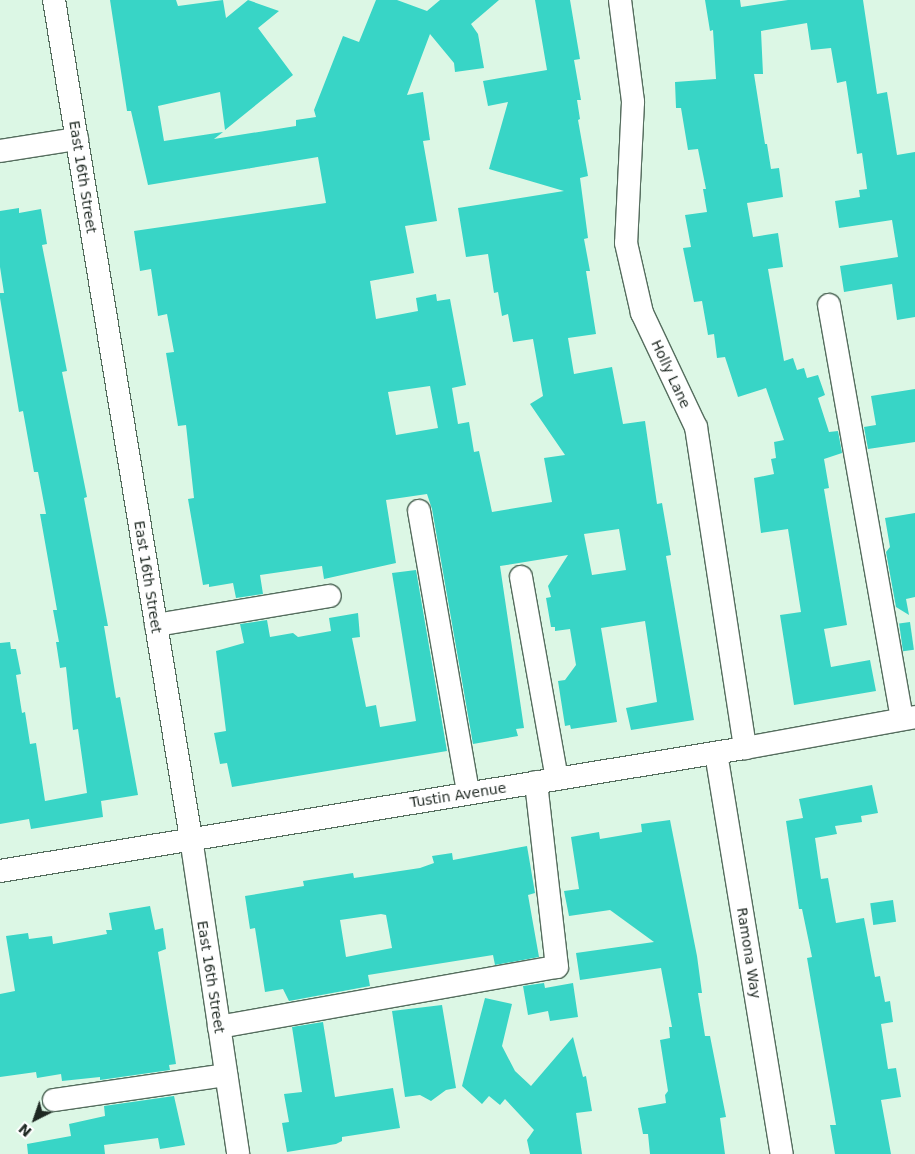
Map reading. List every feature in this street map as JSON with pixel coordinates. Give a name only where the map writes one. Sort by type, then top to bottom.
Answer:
[{"type":"street","name":"East 16th Street","points":[[54,0],[191,838],[238,1154]]},
{"type":"street","name":"Holly Lane","points":[[620,0],[633,102],[626,243],[642,313],[696,427],[745,748]]},
{"type":"street","points":[[0,151],[77,138]]},
{"type":"street","points":[[829,305],[909,718]]},
{"type":"street","points":[[419,511],[468,793]]},
{"type":"street","points":[[219,1027],[557,967],[546,781],[521,578]]},
{"type":"street","points":[[156,625],[330,596]]},
{"type":"street","name":"Tustin Avenue","points":[[0,870],[716,753],[909,718]]},
{"type":"street","name":"Ramona Way","points":[[716,753],[782,1154]]},
{"type":"street","points":[[54,1100],[226,1075]]},
{"type":"building","points":[[110,0],[176,0],[178,6],[223,0],[226,18],[248,0],[279,11],[258,28],[293,75],[225,130],[220,92],[158,106],[164,141],[223,132],[214,139],[296,126],[296,120],[316,117],[314,110],[343,36],[359,42],[376,0],[397,0],[427,11],[440,0],[499,0],[471,24],[478,34],[484,68],[455,72],[454,63],[430,34],[407,95],[423,92],[430,140],[423,141],[437,221],[405,226],[414,273],[370,281],[376,319],[418,311],[416,298],[436,294],[437,301],[450,299],[466,385],[452,388],[458,424],[469,422],[474,452],[479,451],[492,512],[552,502],[544,458],[565,455],[530,404],[543,396],[533,339],[513,342],[508,314],[502,316],[498,292],[494,293],[488,254],[466,257],[458,208],[564,191],[489,169],[508,102],[488,106],[483,81],[547,70],[535,0],[570,0],[580,59],[574,60],[581,100],[577,100],[580,119],[578,120],[588,176],[580,178],[588,238],[584,239],[590,271],[586,271],[596,334],[568,338],[574,374],[612,367],[623,424],[645,421],[657,504],[662,503],[671,555],[666,556],[694,720],[631,730],[626,708],[657,702],[645,621],[601,628],[617,722],[571,729],[570,725],[565,726],[558,681],[565,680],[576,665],[570,629],[555,631],[555,627],[551,627],[546,598],[551,597],[548,586],[568,555],[500,566],[524,728],[516,729],[518,736],[473,744],[432,509],[427,494],[386,500],[396,563],[324,579],[322,566],[260,575],[263,594],[236,598],[233,583],[209,587],[209,584],[203,585],[188,499],[194,498],[186,425],[178,426],[166,353],[174,352],[167,314],[158,316],[151,269],[140,271],[134,231],[326,203],[318,157],[148,185],[131,111],[127,111]],"holes":[[[430,386],[438,428],[396,435],[388,392]],[[619,529],[626,570],[592,575],[584,534]]]},
{"type":"building","points":[[705,0],[740,0],[741,7],[788,0],[863,0],[877,94],[887,92],[897,155],[915,152],[915,317],[897,320],[892,284],[844,292],[840,266],[898,257],[892,220],[839,228],[835,201],[860,197],[859,190],[867,189],[862,153],[857,154],[846,81],[837,83],[831,48],[811,50],[807,23],[761,31],[763,74],[754,74],[765,144],[767,144],[771,169],[779,168],[783,197],[747,203],[753,237],[778,233],[783,267],[768,269],[784,361],[793,358],[797,370],[804,368],[807,378],[818,375],[825,395],[818,398],[829,432],[838,431],[842,453],[824,459],[829,488],[824,489],[847,625],[824,629],[831,667],[870,660],[876,691],[794,705],[780,615],[801,612],[788,529],[761,533],[754,478],[774,474],[771,459],[776,458],[774,442],[784,440],[766,388],[738,397],[725,357],[717,358],[714,334],[708,335],[702,301],[694,302],[683,248],[691,247],[685,215],[707,212],[703,189],[706,189],[698,149],[688,150],[681,108],[676,108],[675,82],[716,79],[713,30],[710,31]]},
{"type":"building","points":[[19,208],[19,213],[41,209],[47,244],[42,245],[67,371],[62,372],[87,497],[84,498],[108,626],[104,626],[116,698],[120,697],[138,795],[101,801],[103,817],[31,829],[29,819],[0,824],[0,643],[10,642],[11,649],[16,649],[21,674],[16,675],[22,713],[25,712],[30,744],[36,743],[45,801],[87,793],[78,729],[73,730],[66,667],[60,668],[56,642],[59,642],[53,610],[57,610],[40,514],[46,514],[38,472],[34,472],[23,411],[19,412],[0,298],[0,293],[4,293],[0,267],[0,211]]},
{"type":"building","points":[[915,389],[915,442],[868,449],[864,427],[876,425],[871,396]]},
{"type":"building","points":[[915,513],[915,597],[906,599],[909,615],[896,607],[886,552],[890,547],[885,518]]},
{"type":"building","points":[[416,570],[447,751],[232,787],[227,763],[220,764],[214,733],[226,731],[216,651],[244,643],[240,624],[267,620],[270,637],[293,633],[298,637],[331,631],[329,618],[358,613],[360,637],[352,638],[366,707],[376,705],[380,727],[416,721],[392,573]]},
{"type":"building","points":[[910,622],[914,650],[903,651],[899,624]]},
{"type":"building","points":[[872,785],[878,813],[861,816],[862,822],[835,826],[837,834],[815,838],[821,879],[828,878],[836,923],[864,918],[875,977],[880,976],[885,1002],[890,1001],[893,1022],[881,1024],[888,1069],[896,1068],[901,1097],[881,1100],[891,1154],[835,1154],[830,1125],[836,1125],[807,958],[812,957],[802,909],[799,909],[786,821],[803,818],[799,799]]},
{"type":"building","points":[[670,820],[697,956],[702,993],[698,993],[705,1036],[710,1036],[726,1117],[720,1118],[725,1154],[650,1154],[648,1134],[643,1134],[638,1108],[666,1103],[665,1095],[668,1091],[660,1040],[670,1038],[669,1027],[672,1027],[661,968],[580,980],[576,953],[654,942],[610,910],[569,916],[564,891],[579,889],[571,837],[599,832],[600,839],[642,832],[641,824]]},
{"type":"building","points":[[527,846],[535,893],[528,895],[539,957],[495,965],[493,955],[368,975],[370,986],[289,1001],[283,989],[265,992],[255,928],[250,929],[245,896],[304,886],[303,881],[353,873],[354,878],[420,868],[434,863],[432,856],[452,853],[453,860]],"holes":[[[381,914],[386,915],[392,948],[346,957],[340,920]]]},
{"type":"building","points":[[893,900],[896,922],[873,925],[870,903]]},
{"type":"building","points":[[150,906],[155,930],[163,928],[166,949],[158,952],[176,1064],[169,1065],[170,1070],[100,1080],[100,1077],[62,1081],[61,1074],[37,1078],[36,1072],[0,1077],[0,994],[15,991],[6,936],[28,933],[29,939],[52,936],[53,944],[107,934],[106,930],[112,930],[109,913]]},
{"type":"building","points":[[544,983],[545,988],[573,983],[578,1017],[550,1021],[548,1011],[528,1015],[523,986]]},
{"type":"building","points":[[485,998],[512,1004],[502,1046],[515,1071],[531,1086],[573,1037],[583,1077],[586,1076],[592,1111],[576,1113],[582,1154],[530,1154],[527,1140],[534,1130],[505,1099],[500,1105],[489,1096],[482,1104],[462,1086]]},
{"type":"building","points":[[442,1005],[456,1088],[446,1090],[431,1101],[420,1095],[405,1097],[392,1011]]},
{"type":"building","points":[[323,1022],[335,1097],[393,1088],[400,1128],[342,1137],[342,1141],[336,1144],[287,1152],[282,1123],[289,1122],[284,1094],[302,1092],[292,1027]]},
{"type":"building","points":[[174,1096],[185,1145],[160,1149],[158,1138],[104,1145],[105,1154],[28,1154],[27,1144],[71,1136],[69,1124],[105,1116],[104,1106]]}]
